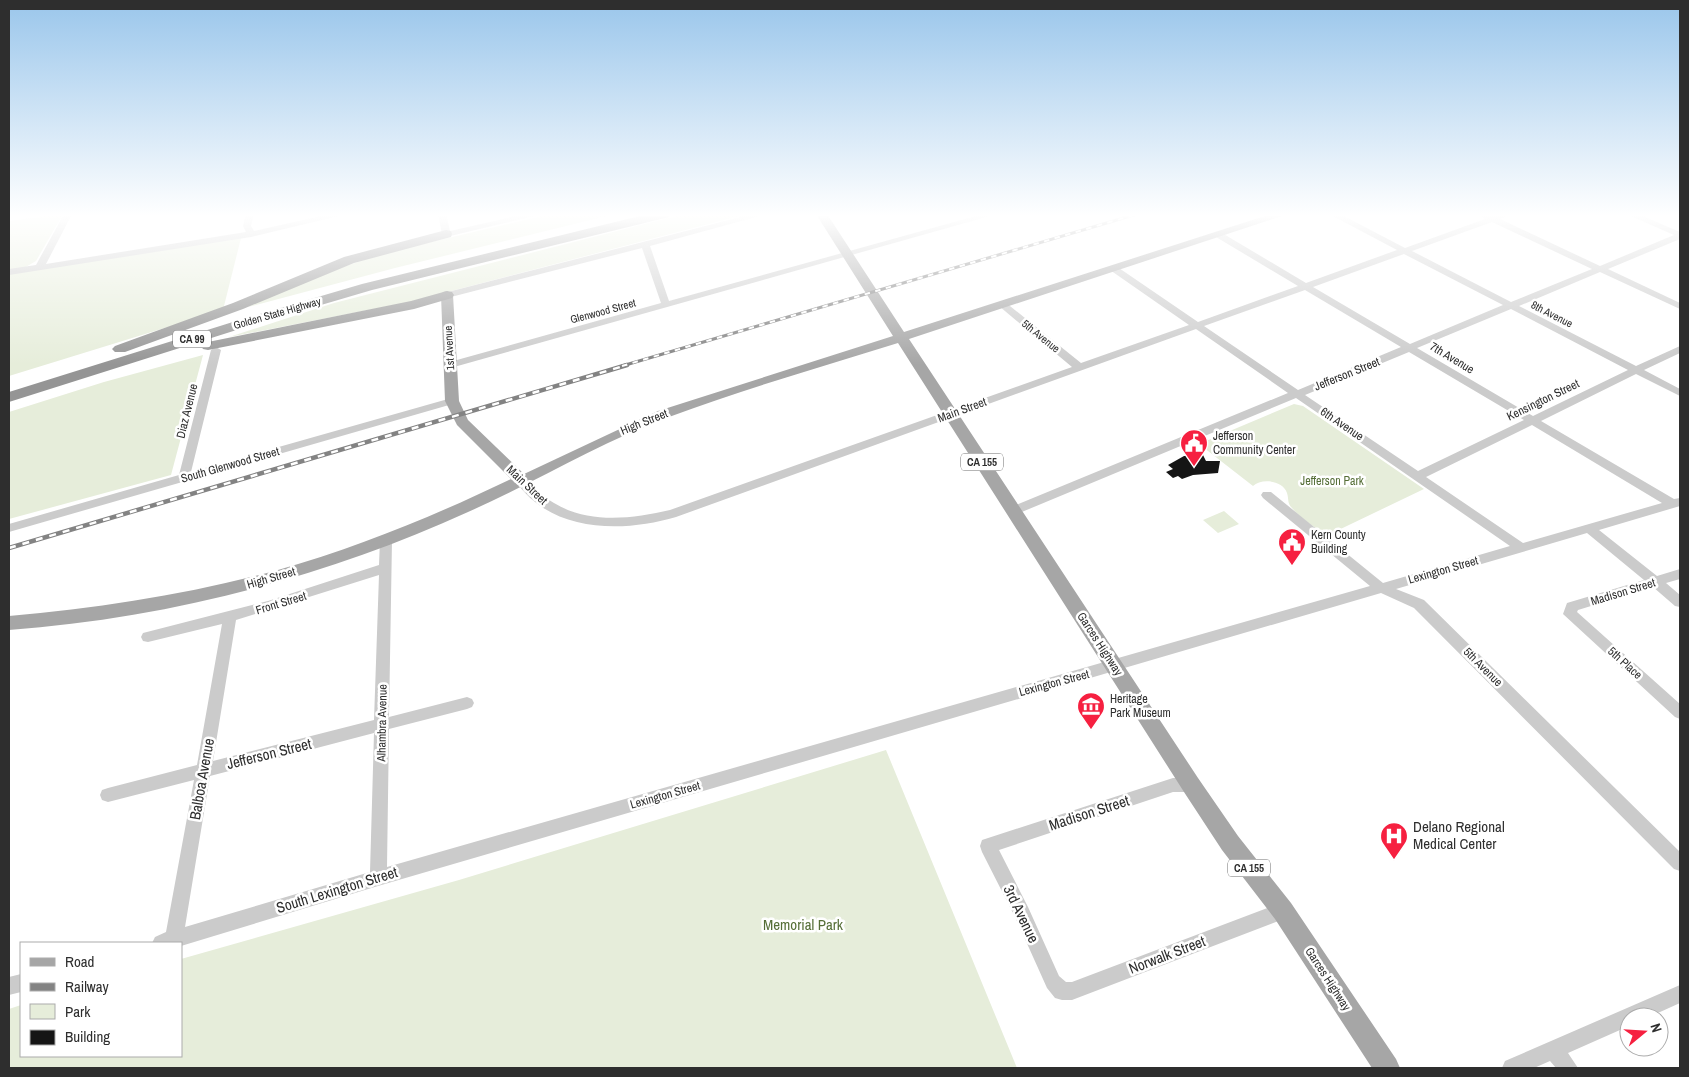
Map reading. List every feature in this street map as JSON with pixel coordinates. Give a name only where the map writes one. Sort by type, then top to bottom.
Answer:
[{"type":"highway","points":[[46,375],[238,306],[339,264]]},
{"type":"highway","name":"Golden State Highway","points":[[12,392],[46,375],[325,290],[429,264]]},
{"type":"highway","name":"Golden State Highway","points":[[12,392],[358,290],[462,264]]},
{"type":"highway","points":[[12,392],[225,342],[414,304],[446,295]]},
{"type":"main road","name":"Garces Highway","points":[[852,264],[1191,785],[1230,843],[1283,911],[1387,1068]]},
{"type":"main road","name":"High Street","points":[[9,623],[70,618],[154,606],[247,585],[304,568],[386,540],[478,502],[621,431],[663,414],[1125,264]]},
{"type":"main road","name":"1st Avenue","points":[[446,295],[452,401]]},
{"type":"main road","name":"Main Street","points":[[452,401],[462,422],[521,480]]},
{"type":"street","points":[[39,268],[41,264]]},
{"type":"street","points":[[9,272],[62,264]]},
{"type":"street","points":[[446,295],[566,264]]},
{"type":"street","points":[[652,264],[666,305]]},
{"type":"street","name":"Glenwood Street","points":[[450,365],[813,264]]},
{"type":"street","name":"7th Avenue","points":[[1270,264],[1677,503]]},
{"type":"street","name":"Main Street","points":[[521,480],[543,501],[565,513],[598,521],[640,521],[688,509],[1370,264]]},
{"type":"street","name":"8th Avenue","points":[[1429,264],[1680,393]]},
{"type":"street","points":[[1590,264],[1680,306]]},
{"type":"street","name":"Jefferson Street","points":[[1013,510],[1611,264]]},
{"type":"street","name":"6th Avenue","points":[[1113,268],[1521,548]]},
{"type":"street","name":"5th Avenue","points":[[1002,304],[1080,368]]},
{"type":"street","name":"Kensington Street","points":[[1418,476],[1680,349]]},
{"type":"street","name":"Diaz Avenue","points":[[184,478],[216,350]]},
{"type":"street","name":"South Glenwood Street","points":[[9,528],[452,401]]},
{"type":"street","name":"5th Avenue","points":[[1267,495],[1381,588],[1419,604],[1680,863]]},
{"type":"street","name":"Lexington Street","points":[[514,838],[1677,503]]},
{"type":"street","points":[[1588,528],[1680,602]]},
{"type":"street","points":[[386,540],[386,567]]},
{"type":"street","name":"Front Street","points":[[148,637],[230,618],[312,594],[386,567]]},
{"type":"street","name":"Alhambra Avenue","points":[[378,878],[386,567]]},
{"type":"street","name":"Madison Street","points":[[1570,614],[1572,607],[1680,574]]},
{"type":"street","name":"5th Place","points":[[1570,614],[1680,713]]},
{"type":"street","name":"Balboa Avenue","points":[[167,941],[203,771],[230,618]]},
{"type":"street","name":"Jefferson Street","points":[[108,795],[467,704]]},
{"type":"street","name":"Madison Street","points":[[988,846],[1173,785],[1191,785]]},
{"type":"street","name":"South Lexington Street","points":[[167,941],[514,838]]},
{"type":"street","name":"3rd Avenue","points":[[988,846],[1022,913],[1053,982]]},
{"type":"street","name":"Norwalk Street","points":[[1053,982],[1062,991],[1072,991],[1283,911]]},
{"type":"street","points":[[1512,1068],[1680,994]]},
{"type":"street","points":[[1554,1050],[1568,1068]]},
{"type":"green space","points":[[9,264],[30,264],[24,268],[9,270]]},
{"type":"green space","points":[[72,264],[234,264],[223,310],[9,376],[9,274]]},
{"type":"green space","points":[[351,264],[410,264],[248,307],[314,277]]},
{"type":"green space","points":[[486,264],[554,264],[409,302],[229,337],[334,303]]},
{"type":"green space","points":[[203,355],[171,475],[9,519],[9,412],[104,382]]},
{"type":"green space","name":"Jefferson Park","points":[[1294,404],[1303,406],[1424,489],[1326,536],[1290,506],[1287,493],[1281,485],[1266,481],[1253,486],[1199,444]]},
{"type":"green space","points":[[1224,511],[1239,524],[1218,533],[1203,520]]},
{"type":"green space","name":"Memorial Park","points":[[886,750],[1017,1068],[9,1068],[9,1009],[20,1005],[20,1057],[182,1057],[182,959],[459,880]]},
{"type":"building","name":"Jefferson Community Center","points":[[1203,455],[1206,461],[1220,461],[1218,473],[1193,475],[1182,479],[1178,476],[1173,478],[1166,472],[1173,469],[1168,465],[1184,456]]},
{"type":"railway","points":[[622,366],[967,264]]},
{"type":"railway","points":[[9,548],[627,365]]},
{"type":"place","name":"Jefferson Community Center","points":[[1194,467]]},
{"type":"place","name":"Kern County Building","points":[[1292,566]]},
{"type":"place","name":"Heritage Park Museum","points":[[1091,730]]},
{"type":"place","name":"Delano Regional Medical Center","points":[[1394,860]]}]
